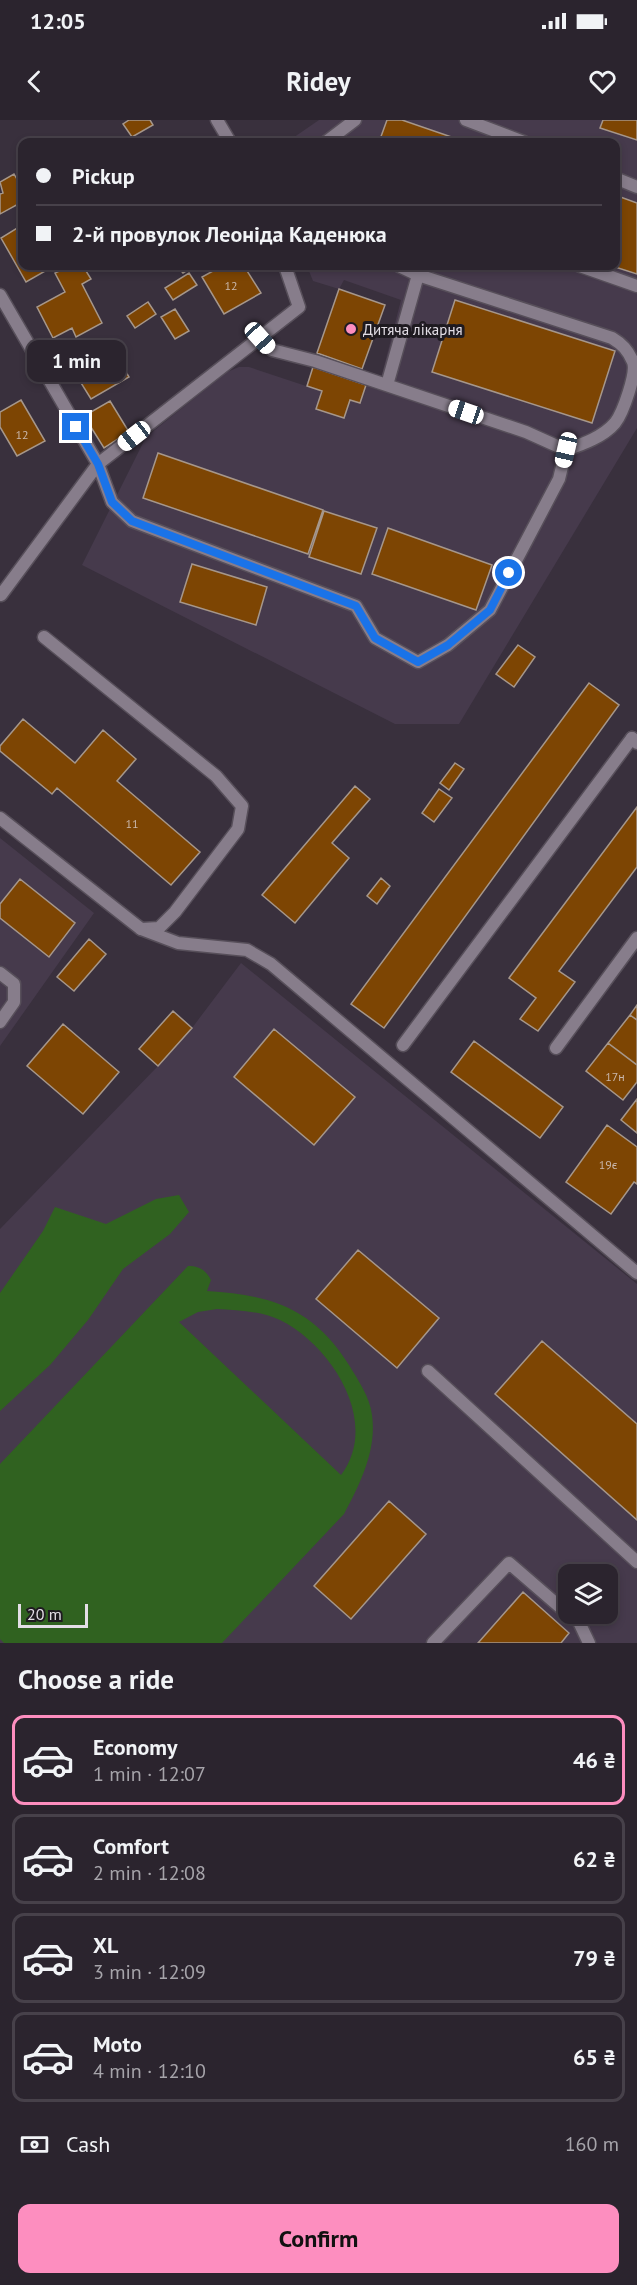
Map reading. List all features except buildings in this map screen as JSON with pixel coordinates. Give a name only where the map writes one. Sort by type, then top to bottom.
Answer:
[{"type":"street","points":[[217,120],[228,138]]},
{"type":"street","points":[[331,138],[355,120]]},
{"type":"street","points":[[466,120],[513,138]]},
{"type":"street","points":[[620,180],[637,187]]},
{"type":"street","points":[[0,594],[98,464],[299,307],[286,270]]},
{"type":"street","points":[[260,338],[272,350],[315,361],[526,432],[566,450],[590,441],[614,423],[628,395],[634,364],[625,346],[612,338],[407,270]]},
{"type":"street","points":[[591,270],[637,286]]},
{"type":"street","points":[[387,385],[418,275]]},
{"type":"street","points":[[0,295],[98,464],[112,502],[132,521],[356,606],[375,638],[418,662],[448,645],[490,610],[559,479],[566,450]]},
{"type":"street","points":[[44,637],[216,776],[242,806],[238,829],[175,912],[159,928],[141,929]]},
{"type":"street","points":[[403,1045],[634,740]]},
{"type":"street","points":[[0,818],[141,929],[178,943],[247,950],[271,964],[637,1273]]},
{"type":"street","points":[[556,1047],[637,938]]},
{"type":"street","points":[[0,973],[14,984],[14,1002],[0,1022]]},
{"type":"street","points":[[428,1371],[637,1562]]},
{"type":"street","points":[[434,1643],[509,1563],[558,1605]]},
{"type":"street","points":[[580,1624],[589,1643]]},
{"type":"shaded area","points":[[319,120],[637,120],[637,428],[459,724],[395,724],[82,565],[146,437],[227,372],[239,367],[249,367],[306,386],[315,361],[378,390],[401,300],[344,280],[339,289],[313,281],[309,270],[620,270],[620,138],[293,138]]},
{"type":"shaded area","points":[[0,838],[94,913],[0,1046]]},
{"type":"shaded area","points":[[241,963],[637,1284],[637,1643],[0,1643],[0,1229],[192,1028]]},
{"type":"green space","points":[[179,1195],[189,1212],[170,1234],[123,1269],[88,1320],[50,1365],[0,1411],[0,1293],[43,1231],[55,1207],[106,1224],[156,1199]]},
{"type":"green space","points":[[188,1266],[199,1268],[207,1274],[211,1280],[207,1291],[251,1296],[271,1301],[288,1308],[321,1330],[349,1365],[366,1395],[372,1415],[370,1454],[356,1491],[344,1514],[222,1643],[4,1643],[0,1639],[0,1464]],"holes":[[[217,1309],[257,1313],[280,1320],[317,1347],[332,1366],[345,1387],[353,1409],[356,1432],[352,1454],[341,1475],[179,1322],[198,1312]]]},
{"type":"place","name":"Дитяча лікарня","points":[[351,329]]},
{"type":"route","points":[[76,427],[98,464],[112,502],[132,521],[356,606],[375,638],[418,662],[448,645],[490,610],[509,573]]}]
